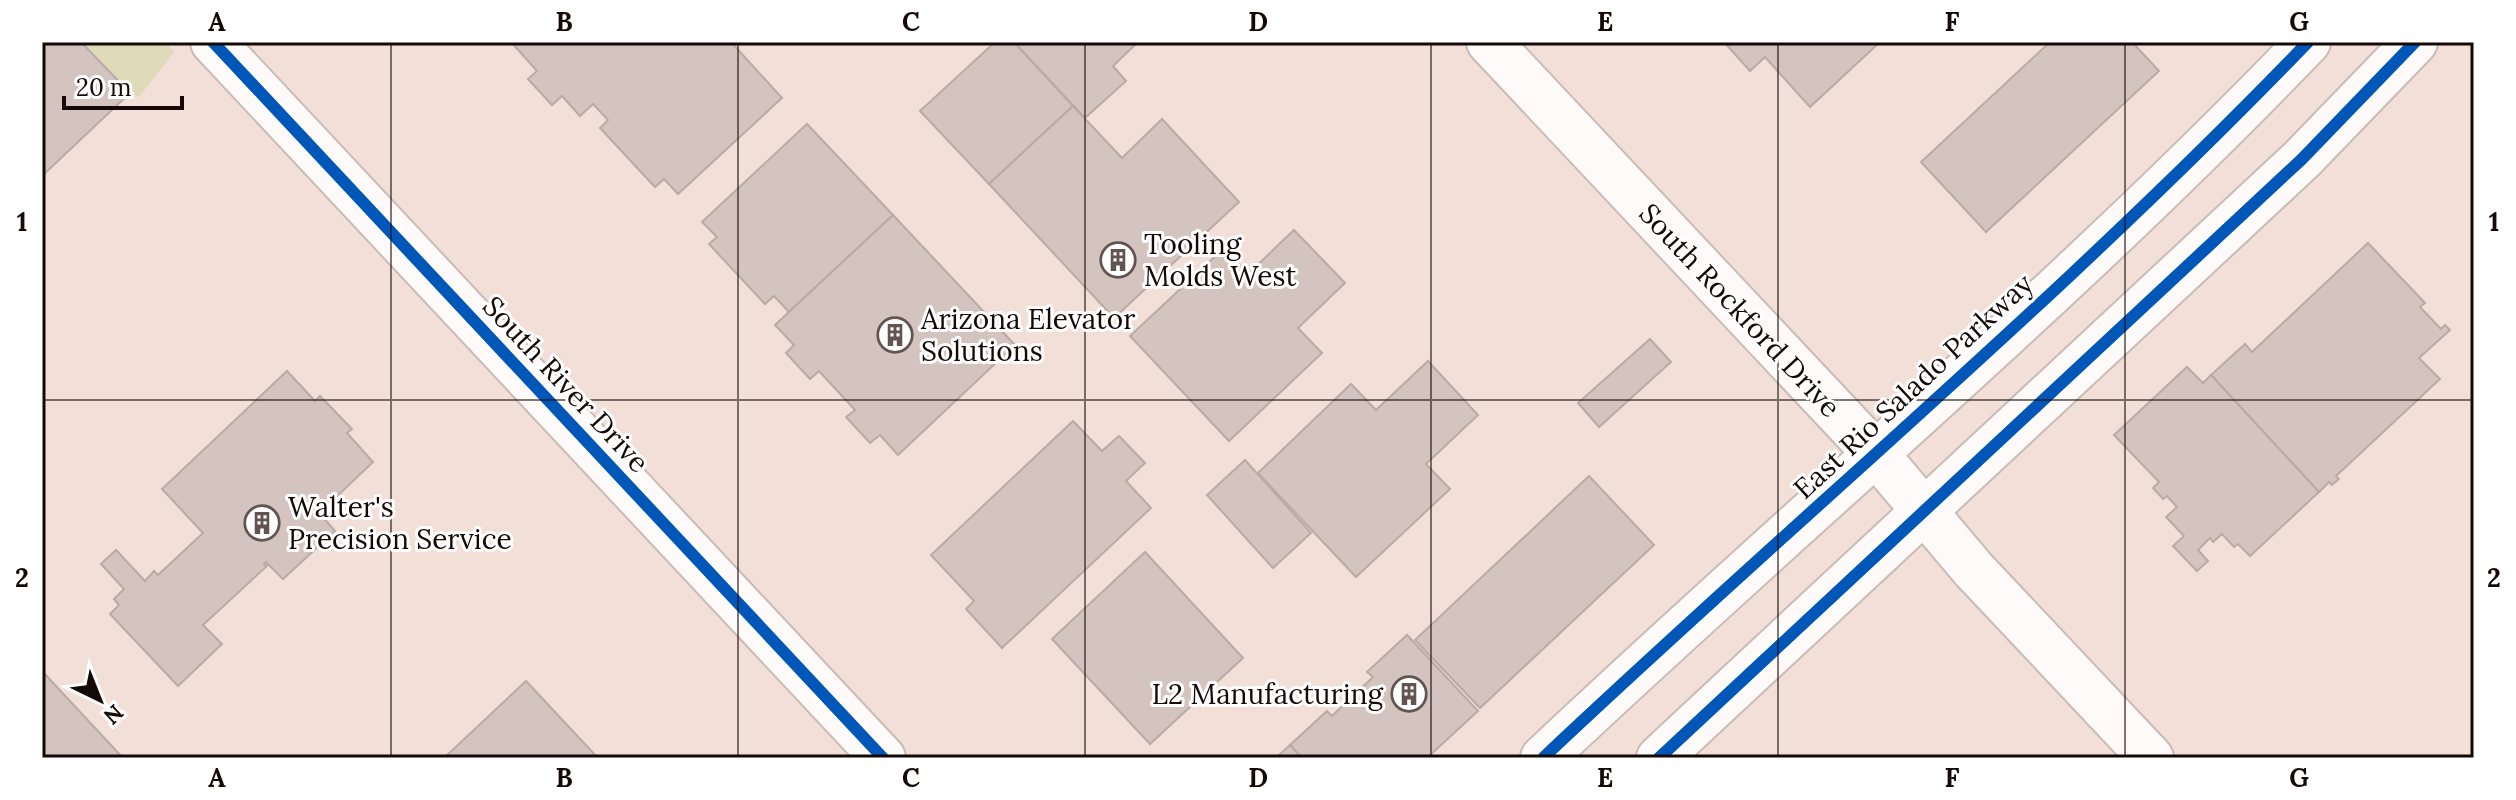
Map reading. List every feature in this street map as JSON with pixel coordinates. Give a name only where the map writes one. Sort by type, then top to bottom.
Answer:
[{"type":"main road","name":"South River Drive","points":[[213,42],[883,758]]},
{"type":"main road","name":"South Rockford Drive","points":[[1489,42],[1877,455],[1973,569],[2151,758]]},
{"type":"main road","name":"East Rio Salado Parkway","points":[[1543,758],[1877,455],[2097,250],[2308,42]]},
{"type":"main road","points":[[1659,758],[2302,159],[2415,42]]},
{"type":"shaded area","points":[[81,42],[165,42],[174,52],[139,97],[130,93]]},
{"type":"building","points":[[42,42],[81,42],[130,93],[42,176]]},
{"type":"building","points":[[511,42],[731,42],[782,98],[678,194],[664,179],[655,187],[600,128],[608,120],[593,104],[580,116],[562,96],[552,105],[528,79],[537,71]]},
{"type":"building","points":[[995,42],[1014,42],[1073,106],[989,184],[920,111]]},
{"type":"building","points":[[1014,42],[1138,42],[1113,66],[1126,81],[1085,118]]},
{"type":"building","points":[[1724,42],[1880,42],[1810,107],[1765,57],[1750,71]]},
{"type":"building","points":[[2050,42],[2132,42],[2159,71],[1986,232],[1921,162]]},
{"type":"building","name":"Tooling Molds West","points":[[1073,106],[1122,158],[1162,119],[1239,202],[1114,318],[989,184]]},
{"type":"building","points":[[807,124],[893,215],[789,312],[774,296],[765,304],[709,244],[717,237],[702,222]]},
{"type":"building","name":"Arizona Elevator Solutions","points":[[893,215],[1015,345],[898,455],[880,435],[870,443],[846,417],[855,410],[819,371],[810,379],[786,353],[794,345],[775,325]]},
{"type":"building","points":[[1294,230],[1345,283],[1298,328],[1322,353],[1229,441],[1130,336],[1224,248],[1248,274]]},
{"type":"building","points":[[2368,243],[2425,303],[2420,307],[2441,329],[2445,325],[2450,330],[2419,358],[2440,379],[2336,476],[2339,479],[2332,485],[2329,482],[2319,492],[2211,375],[2245,344],[2252,352]]},
{"type":"building","points":[[1650,339],[1671,362],[1599,427],[1578,403]]},
{"type":"building","points":[[1428,361],[1478,415],[1426,464],[1450,489],[1356,577],[1258,473],[1351,384],[1376,410]]},
{"type":"building","points":[[2187,367],[2203,383],[2211,375],[2319,492],[2250,556],[2238,544],[2234,547],[2222,534],[2213,542],[2210,538],[2198,550],[2208,561],[2197,571],[2173,546],[2184,536],[2166,517],[2177,507],[2167,496],[2163,499],[2153,488],[2159,482],[2114,435]]},
{"type":"building","name":"Walter's Precision Service","points":[[287,371],[315,401],[320,396],[352,429],[347,433],[373,462],[330,503],[334,508],[325,516],[321,512],[335,531],[283,579],[266,562],[264,564],[267,566],[203,625],[222,644],[178,686],[110,614],[119,605],[114,599],[124,589],[101,564],[116,550],[145,581],[154,571],[158,575],[203,533],[162,489]]},
{"type":"building","points":[[1073,421],[1102,451],[1119,436],[1145,463],[1126,481],[1151,508],[1002,648],[966,609],[974,601],[931,555]]},
{"type":"building","points":[[1245,460],[1311,533],[1273,568],[1207,495]]},
{"type":"building","points":[[1589,476],[1654,545],[1480,708],[1415,640]]},
{"type":"building","points":[[1145,552],[1243,658],[1150,744],[1052,639]]},
{"type":"building","name":"L2 Manufacturing","points":[[1407,635],[1478,711],[1427,758],[1302,758],[1290,745],[1327,711],[1332,716],[1373,677],[1367,672]]},
{"type":"building","points":[[42,671],[123,758],[42,758]]},
{"type":"building","points":[[526,681],[598,758],[444,758]]},
{"type":"building","points":[[1290,745],[1302,758],[1276,758]]},
{"type":"cycle path","points":[[213,42],[883,758]]},
{"type":"cycle path","points":[[1543,758],[2027,316],[2308,42]]},
{"type":"cycle path","points":[[1659,758],[2302,159],[2415,42]]},
{"type":"place","name":"Tooling Molds West","points":[[1118,260]]},
{"type":"place","name":"Arizona Elevator Solutions","points":[[895,335]]},
{"type":"place","name":"Walter's Precision Service","points":[[262,523]]},
{"type":"place","name":"L2 Manufacturing","points":[[1409,694]]}]
